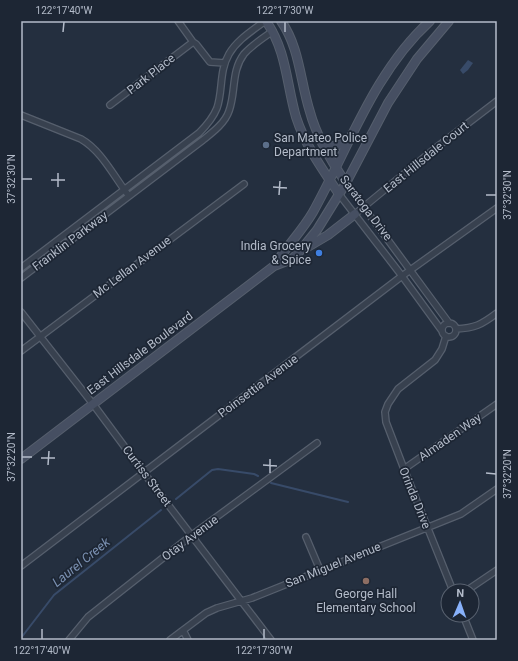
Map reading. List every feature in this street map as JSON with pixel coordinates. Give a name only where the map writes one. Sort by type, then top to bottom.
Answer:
[{"type":"main road","name":"Saratoga Drive","points":[[266,21],[273,31],[284,60],[293,105],[300,129],[310,149],[339,194]]},
{"type":"main road","name":"East Hillsdale Boulevard","points":[[274,266],[306,223],[386,72],[414,35],[430,21]]},
{"type":"main road","name":"East Hillsdale Boulevard","points":[[21,460],[274,266],[292,259],[300,251],[317,230],[346,183],[375,126],[395,92],[417,59],[449,21]]},
{"type":"main road","name":"Saratoga Drive","points":[[284,22],[294,46],[308,108],[322,143],[346,183]]},
{"type":"main road","points":[[273,31],[284,22]]},
{"type":"main road","points":[[322,143],[326,146],[332,146],[342,144],[350,139]]},
{"type":"main road","points":[[300,251],[328,235],[355,214]]},
{"type":"street","points":[[178,21],[210,62],[225,63],[230,52],[239,42],[266,21]]},
{"type":"street","name":"Franklin Parkway","points":[[21,278],[218,127],[229,111],[234,78],[240,62],[249,48],[273,31]]},
{"type":"street","name":"Park Place","points":[[110,105],[193,42]]},
{"type":"street","name":"Franklin Parkway","points":[[21,268],[199,133],[216,110],[225,63]]},
{"type":"street","name":"East Hillsdale Court","points":[[355,214],[433,150],[497,101]]},
{"type":"street","points":[[21,115],[89,143],[129,196]]},
{"type":"street","name":"Saratoga Drive","points":[[346,183],[449,323]]},
{"type":"street","name":"Mc Lellan Avenue","points":[[21,351],[244,184]]},
{"type":"street","name":"Saratoga Drive","points":[[339,194],[442,331]]},
{"type":"street","name":"Poinsettia Avenue","points":[[21,566],[402,276],[497,208]]},
{"type":"street","name":"Curtiss Street","points":[[21,312],[93,404],[271,640]]},
{"type":"street","points":[[456,329],[472,328],[484,323],[497,314]]},
{"type":"street","points":[[449,323],[456,329],[453,335],[446,336],[442,331],[444,326],[449,323]]},
{"type":"street","name":"Orinda Drive","points":[[446,336],[442,349],[435,360],[398,389],[388,404],[385,412],[386,422],[426,527],[450,583]]},
{"type":"street","name":"Almaden Way","points":[[404,469],[497,404]]},
{"type":"street","name":"Otay Avenue","points":[[69,640],[88,617],[192,535],[317,443]]},
{"type":"street","name":"San Miguel Avenue","points":[[170,640],[206,613],[217,608],[252,598],[461,514],[497,489]]},
{"type":"street","points":[[306,537],[320,570]]},
{"type":"street","points":[[478,583],[497,570]]},
{"type":"street","points":[[466,623],[473,640]]},
{"type":"street","points":[[183,630],[188,640]]},
{"type":"water","points":[[468,60],[473,63],[463,74],[460,70]]},
{"type":"waterway","name":"Laurel Creek","points":[[176,499],[212,470],[218,469],[254,474],[258,476]]},
{"type":"waterway","name":"Laurel Creek","points":[[271,483],[348,502]]},
{"type":"waterway","name":"Laurel Creek","points":[[21,638],[54,595],[161,510]]},
{"type":"place","name":"San Mateo Police Department","points":[[266,145]]},
{"type":"place","name":"India Grocery & Spice","points":[[319,253]]},
{"type":"place","name":"George Hall Elementary School","points":[[366,581]]}]
